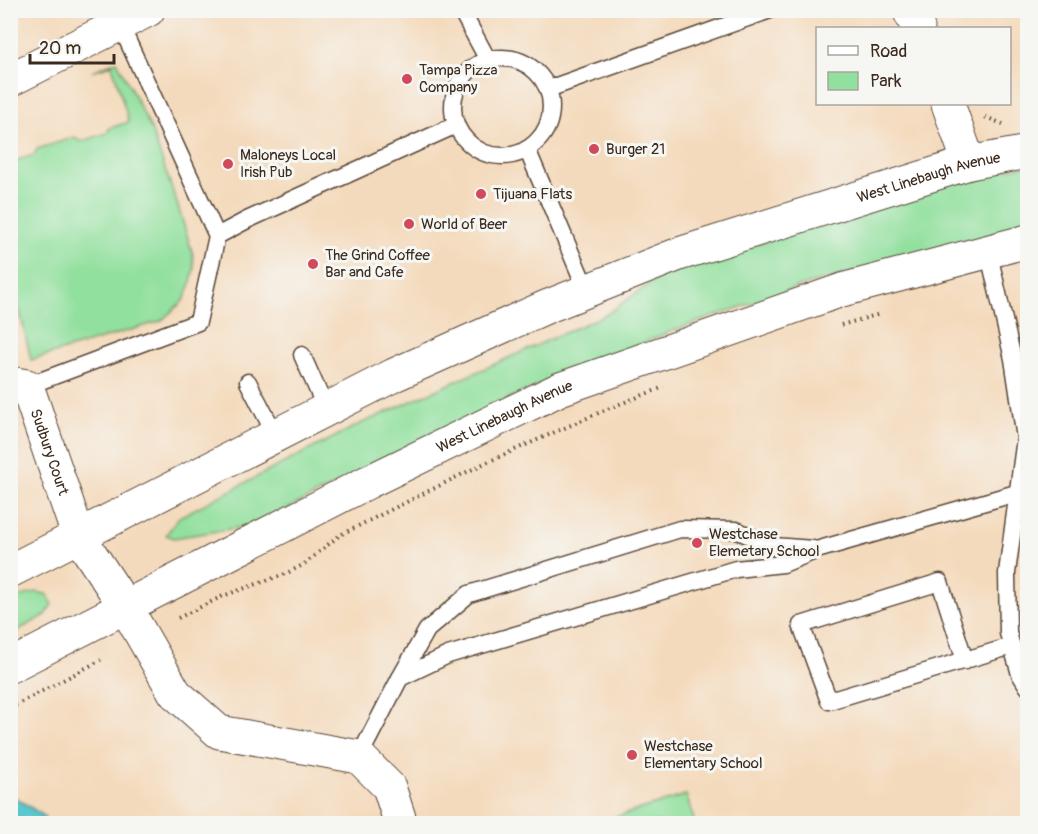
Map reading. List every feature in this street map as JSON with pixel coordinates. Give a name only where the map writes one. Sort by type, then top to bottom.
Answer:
[{"type":"main road","points":[[909,10],[918,27]]},
{"type":"main road","points":[[10,80],[68,54],[129,17]]},
{"type":"main road","points":[[963,109],[969,163]]},
{"type":"main road","name":"West Linebaugh Avenue","points":[[10,571],[405,370],[587,291],[679,254],[969,163],[1018,139]]},
{"type":"main road","name":"West Linebaugh Avenue","points":[[10,666],[368,482],[560,389],[842,290],[1028,241]]},
{"type":"main road","name":"Sudbury Court","points":[[19,384],[78,535],[125,606],[175,693],[219,732],[359,757]]},
{"type":"main road","points":[[359,757],[389,787],[401,824]]},
{"type":"lane","points":[[461,10],[488,60]]},
{"type":"lane","points":[[548,89],[770,10]]},
{"type":"lane","points":[[19,384],[198,322],[217,236],[129,17]]},
{"type":"lane","points":[[507,58],[524,63],[539,75],[548,89],[551,106],[549,123],[540,138],[526,149],[505,156],[488,154],[465,140],[456,125],[453,102],[457,86],[473,67],[488,60],[507,58]]},
{"type":"lane","points":[[217,236],[247,220],[456,125]]},
{"type":"lane","points":[[526,149],[587,291]]},
{"type":"lane","points":[[988,250],[1013,359],[1025,438],[1020,492],[1007,573],[1008,633],[1020,674],[1028,687]]},
{"type":"lane","points":[[302,355],[326,409]]},
{"type":"lane","points":[[248,382],[276,436]]},
{"type":"lane","points":[[400,678],[448,655],[736,569],[783,564],[820,549],[1020,492]]},
{"type":"lane","points":[[359,757],[427,630],[469,594],[680,530],[736,530],[773,546],[820,549]]},
{"type":"lane","points":[[965,661],[940,582],[801,625],[829,701],[965,661],[1012,646]]},
{"type":"path","points":[[963,109],[1018,139]]},
{"type":"path","points":[[840,326],[884,313]]},
{"type":"path","points":[[178,618],[223,596],[285,574],[303,565],[340,535],[485,463],[612,407],[671,385]]},
{"type":"path","points":[[10,708],[101,660]]},
{"type":"green space","points":[[117,61],[151,129],[178,206],[193,255],[194,269],[190,286],[184,300],[161,321],[31,360],[11,271],[11,162],[34,155],[37,149],[75,137],[80,142],[107,133],[110,128],[129,122],[112,65],[92,71]]},
{"type":"green space","points":[[1027,165],[1027,225],[801,286],[672,331],[507,399],[255,525],[174,538],[166,535],[179,517],[360,424],[607,314],[664,274],[956,181]]},
{"type":"green space","points":[[37,592],[48,595],[52,604],[46,615],[11,634],[11,599]]},
{"type":"green space","points":[[686,795],[695,823],[610,823],[609,819]]},
{"type":"water","points":[[11,795],[44,816],[46,823],[11,823]]},
{"type":"place","name":"Tampa Pizza Company","points":[[407,79]]},
{"type":"place","name":"Burger 21","points":[[594,149]]},
{"type":"place","name":"Maloneys Local Irish Pub","points":[[228,164]]},
{"type":"place","name":"Tijuana Flats","points":[[481,194]]},
{"type":"place","name":"World of Beer","points":[[409,224]]},
{"type":"place","name":"The Grind Coffee Bar and Cafe","points":[[313,264]]},
{"type":"place","name":"Westchase Elemetary School","points":[[697,543]]},
{"type":"place","name":"Westchase Elementary School","points":[[632,755]]}]
